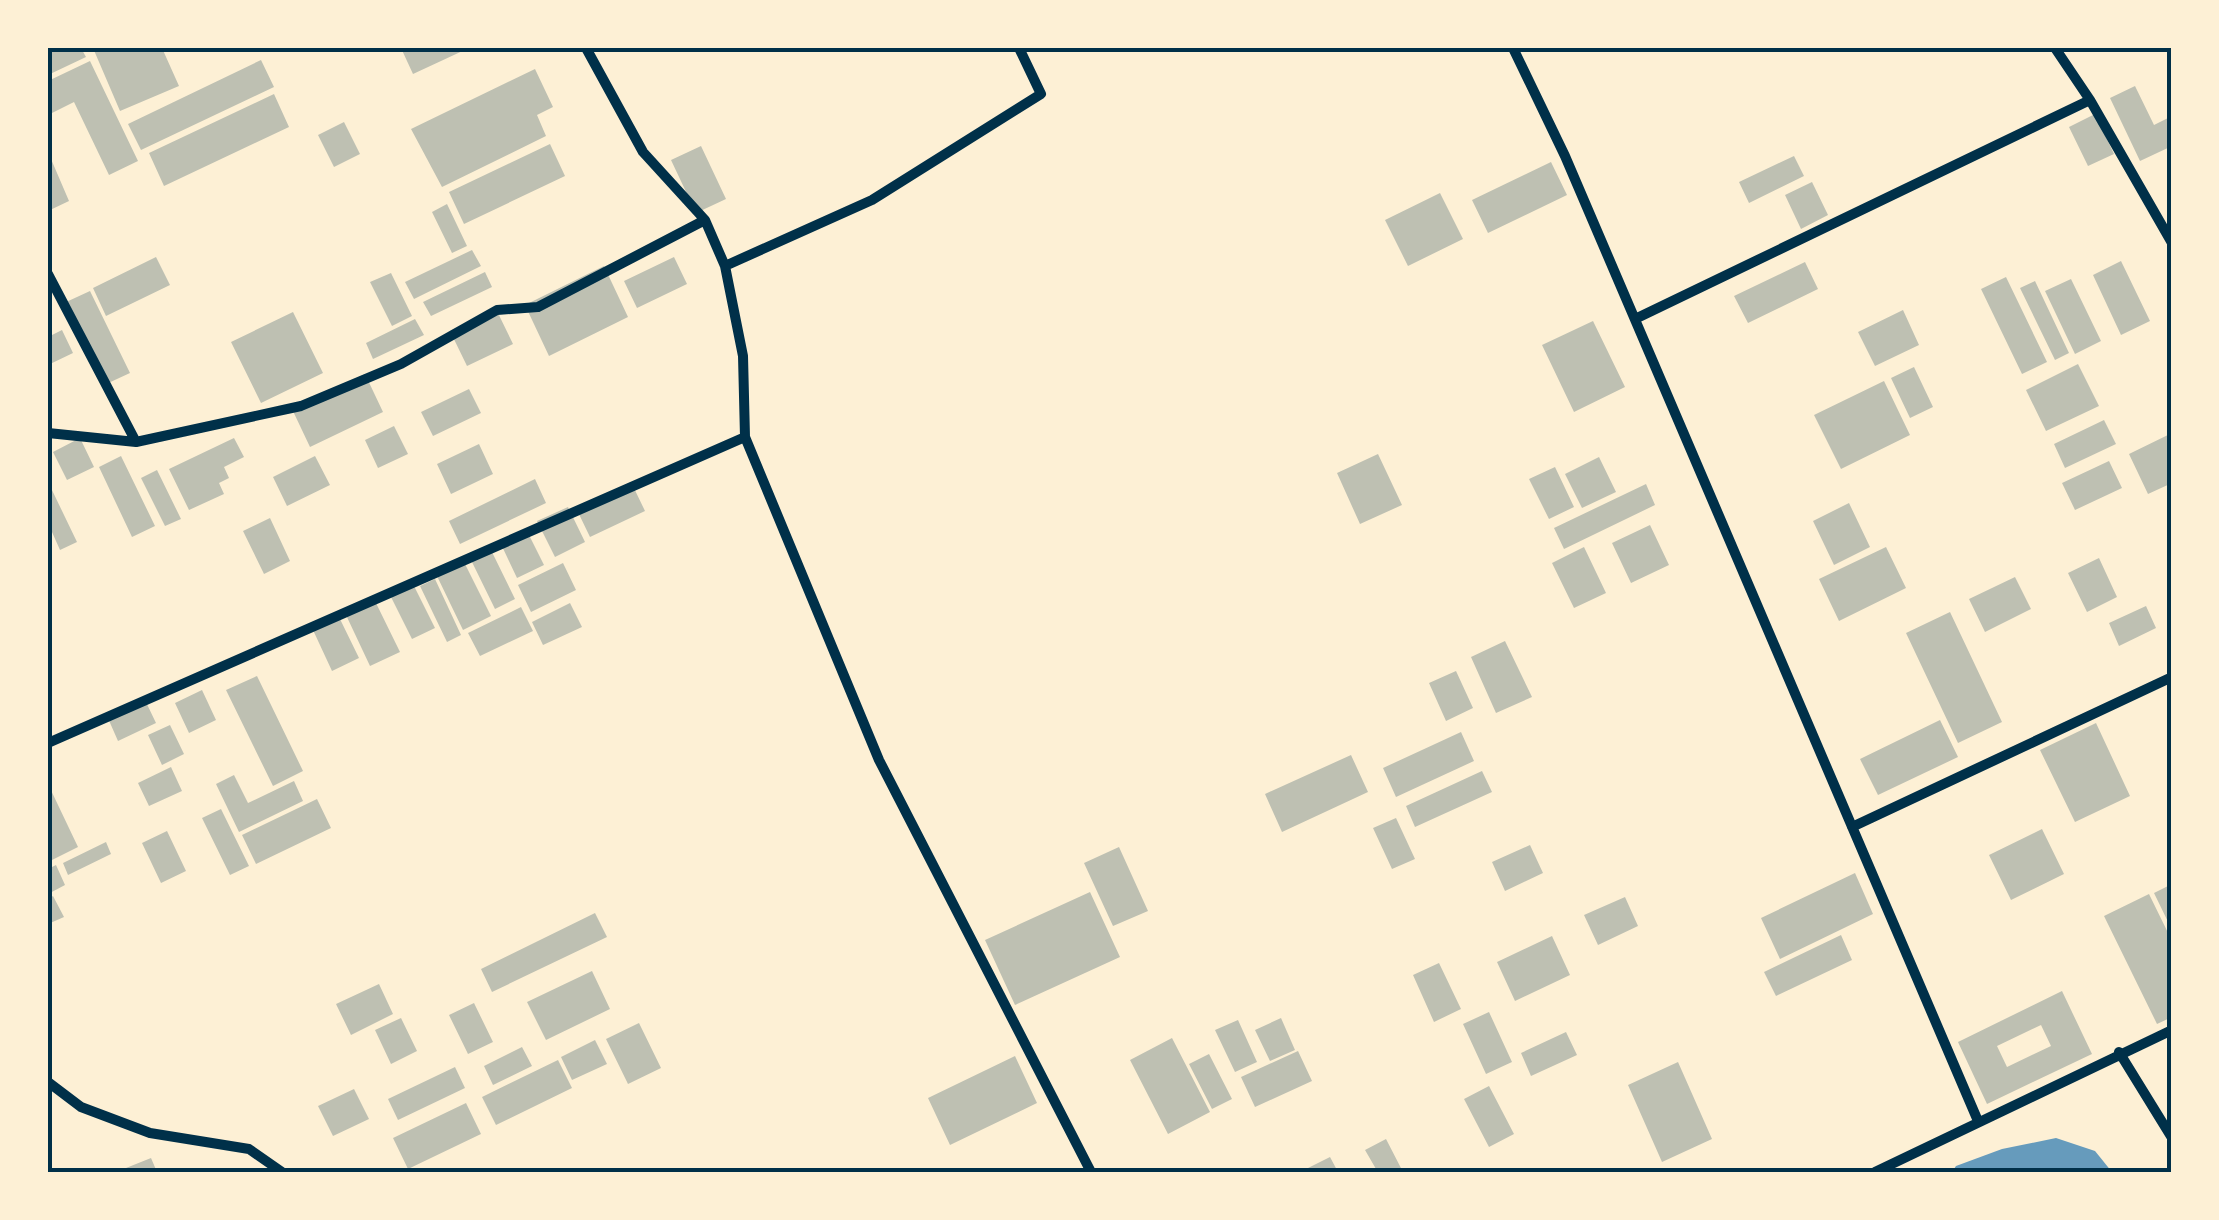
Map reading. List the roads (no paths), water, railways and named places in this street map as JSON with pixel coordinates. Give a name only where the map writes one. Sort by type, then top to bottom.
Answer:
[{"type":"street","points":[[586,48],[643,152],[704,220],[725,266],[743,356],[745,437],[879,760],[1091,1172]]},
{"type":"street","points":[[725,266],[872,200],[1041,94],[1018,48]]},
{"type":"street","points":[[1513,48],[1635,320],[1978,1121]]},
{"type":"street","points":[[2055,48],[2090,100],[2172,243]]},
{"type":"street","points":[[1635,320],[2090,100]]},
{"type":"street","points":[[48,433],[136,442],[301,406],[401,364],[497,310],[538,307],[704,220]]},
{"type":"street","points":[[48,274],[136,442]]},
{"type":"street","points":[[48,743],[745,437]]},
{"type":"street","points":[[1852,827],[2172,676]]},
{"type":"street","points":[[1875,1172],[2118,1052],[2172,1030]]},
{"type":"street","points":[[2118,1052],[2172,1138]]},
{"type":"street","points":[[48,1082],[81,1107],[150,1132],[249,1149],[282,1172]]},
{"type":"water","points":[[2056,1138],[2095,1151],[2112,1172],[1952,1172],[1956,1166],[2002,1149]]}]
